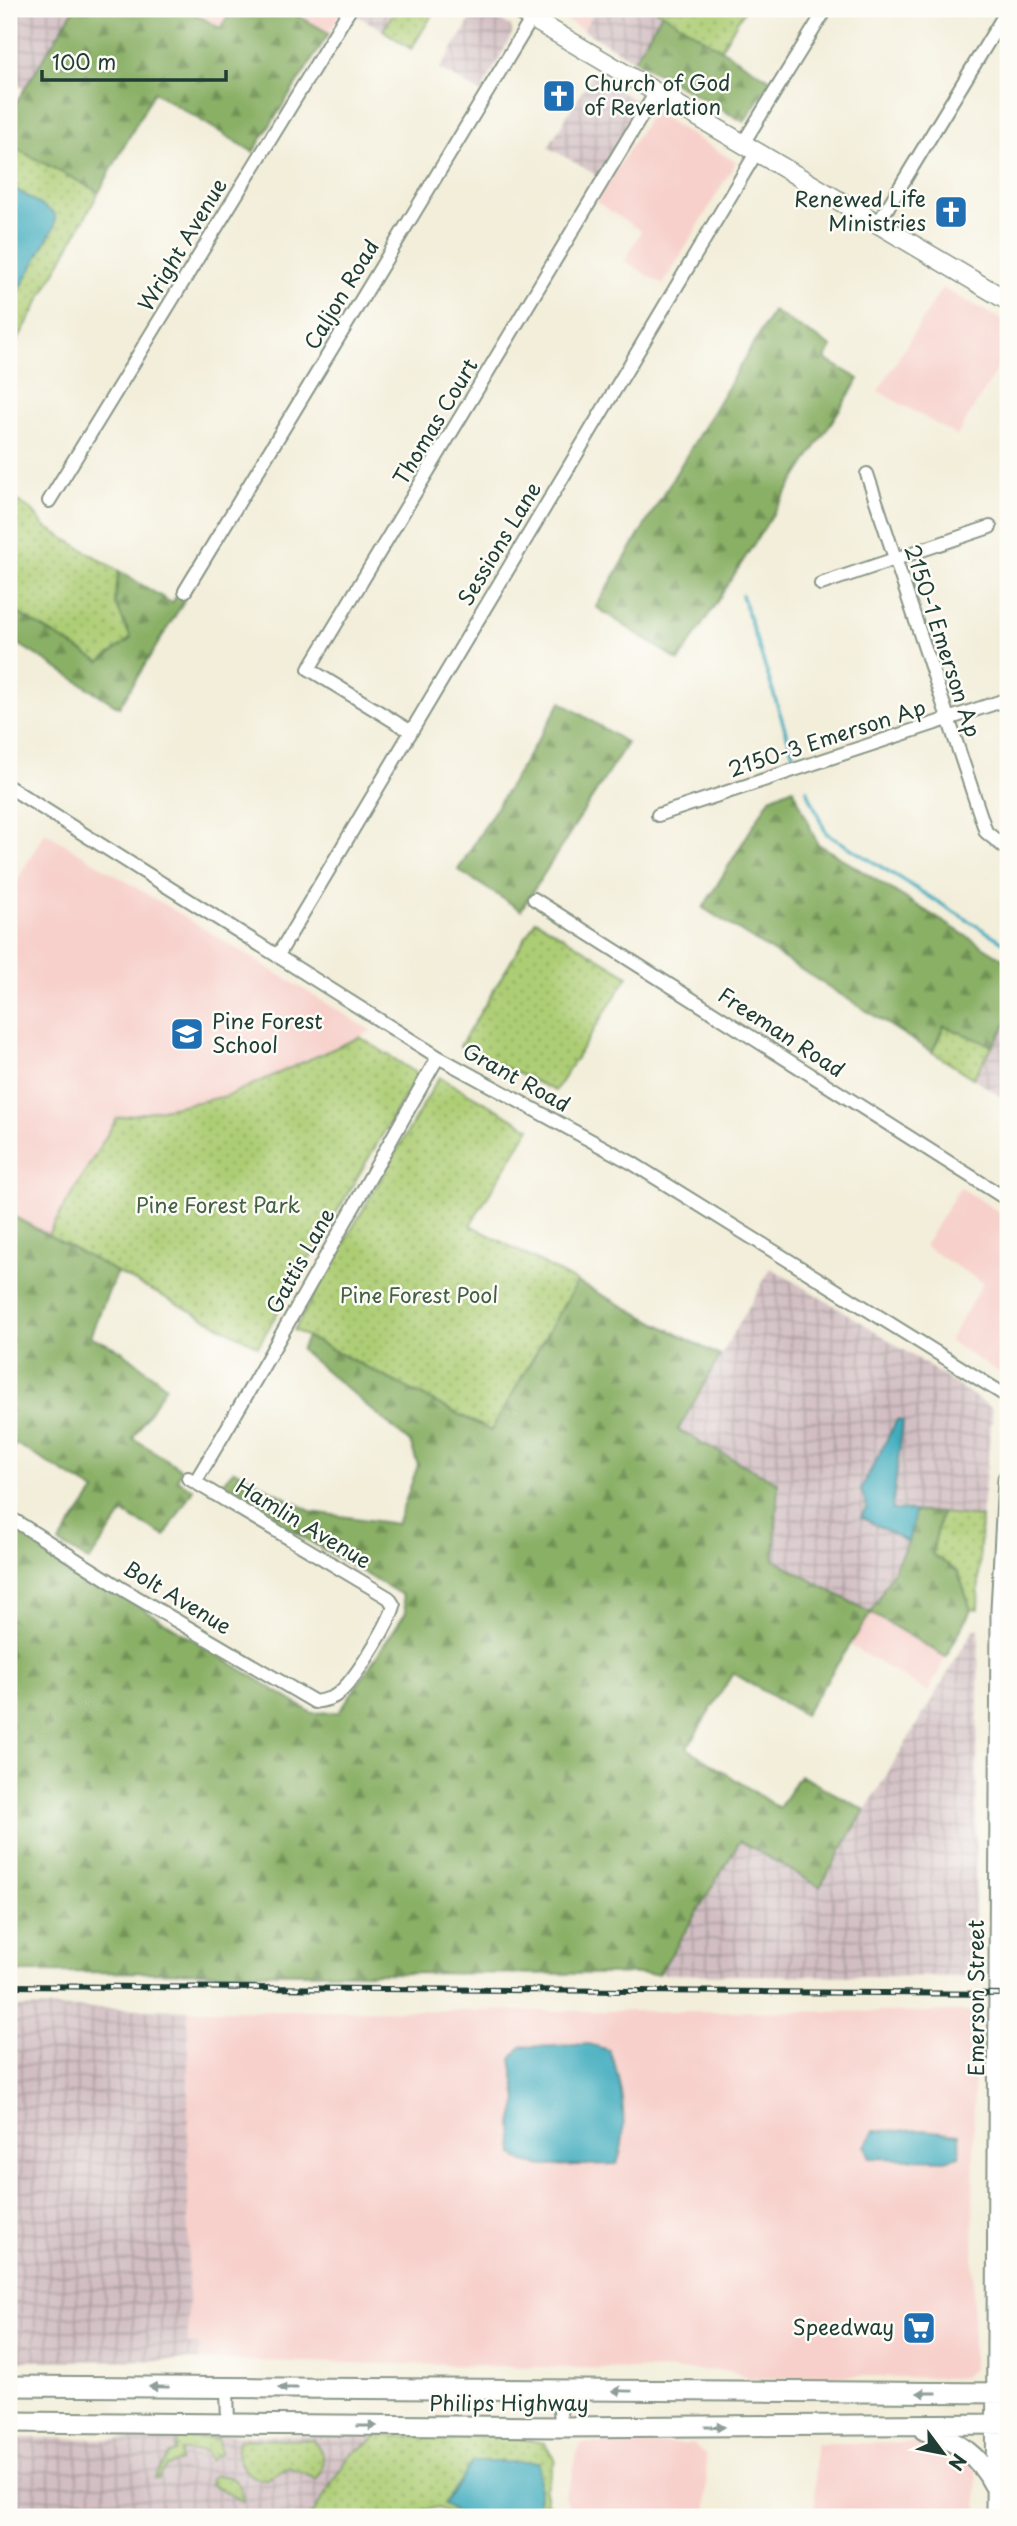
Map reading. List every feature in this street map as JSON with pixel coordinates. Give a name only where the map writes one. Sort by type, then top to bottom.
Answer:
[{"type":"main road","points":[[524,13],[877,225],[1007,297]]},
{"type":"main road","name":"Emerson Street","points":[[996,2517],[994,2486],[1002,2425],[1001,1610],[1008,1479]]},
{"type":"main road","name":"Philips Highway","points":[[9,2386],[1002,2393]]},
{"type":"main road","name":"Philips Highway","points":[[10,2422],[561,2427],[1002,2425]]},
{"type":"main road","points":[[911,2426],[947,2438],[969,2451],[985,2468],[994,2486]]},
{"type":"main road","points":[[994,2486],[1008,2463]]},
{"type":"street","name":"Wright Avenue","points":[[49,501],[350,9]]},
{"type":"street","name":"Sessions Lane","points":[[278,955],[749,149],[826,9]]},
{"type":"street","points":[[877,225],[1008,9]]},
{"type":"street","name":"Caljon Road","points":[[185,591],[524,13]]},
{"type":"street","name":"Thomas Court","points":[[410,731],[309,669],[656,92]]},
{"type":"street","name":"2150-1 Emerson Ap","points":[[867,474],[986,832],[1008,850]]},
{"type":"street","points":[[821,584],[990,527]]},
{"type":"street","name":"2150-3 Emerson Ap","points":[[659,815],[1008,699]]},
{"type":"street","name":"Grant Road","points":[[9,787],[439,1057],[632,1163],[1008,1397]]},
{"type":"street","name":"Freeman Road","points":[[534,898],[1008,1200]]},
{"type":"street","name":"Gattis Lane","points":[[192,1480],[330,1254],[351,1210],[439,1057]]},
{"type":"street","name":"Hamlin Avenue","points":[[192,1480],[390,1598],[394,1606],[389,1621],[342,1691],[330,1699]]},
{"type":"street","name":"Bolt Avenue","points":[[9,1517],[124,1590],[315,1702],[330,1699]]},
{"type":"street","points":[[9,2386],[10,2422]]},
{"type":"street","points":[[227,2388],[228,2424]]},
{"type":"street","points":[[559,2390],[561,2427]]},
{"type":"shaded area","points":[[9,9],[74,9],[24,89],[9,79]]},
{"type":"shaded area","points":[[186,9],[233,9],[221,28]]},
{"type":"shaded area","points":[[286,9],[344,9],[329,33]]},
{"type":"shaded area","points":[[355,9],[396,9],[383,30],[352,13]]},
{"type":"shaded area","points":[[477,9],[511,26],[512,34],[481,93],[440,69]]},
{"type":"shaded area","points":[[547,9],[596,9],[583,30]]},
{"type":"shaded area","points":[[596,9],[655,9],[662,13],[634,60],[583,30]]},
{"type":"shaded area","points":[[592,74],[636,101],[633,119],[598,176],[548,147]]},
{"type":"shaded area","points":[[655,113],[736,162],[663,285],[625,261],[641,231],[596,202],[650,116]]},
{"type":"shaded area","points":[[942,288],[1008,323],[1008,351],[957,436],[878,391]]},
{"type":"shaded area","name":"Pine Forest School","points":[[45,832],[372,1031],[227,1096],[117,1119],[47,1236],[9,1214],[9,894]]},
{"type":"shaded area","points":[[1008,1021],[1008,1101],[973,1078]]},
{"type":"shaded area","points":[[960,1187],[1008,1218],[1008,1339],[1000,1373],[949,1341],[983,1283],[924,1246]]},
{"type":"shaded area","points":[[771,1268],[866,1325],[993,1409],[981,1517],[892,1510],[903,1421],[861,1517],[908,1542],[871,1613],[774,1560],[678,1430]]},
{"type":"shaded area","points":[[871,1613],[946,1657],[928,1692],[851,1646]]},
{"type":"shaded area","points":[[979,1628],[974,1977],[659,1974],[740,1840],[820,1886],[974,1629]]},
{"type":"shaded area","points":[[9,2007],[188,2010],[188,2344],[200,2346],[199,2360],[9,2361]]},
{"type":"shaded area","points":[[188,2010],[974,2012],[973,2369],[963,2377],[952,2378],[858,2376],[748,2379],[729,2371],[199,2360],[200,2346],[188,2345]]},
{"type":"shaded area","points":[[154,2434],[379,2436],[349,2456],[311,2517],[9,2517],[9,2438],[120,2439]]},
{"type":"shaded area","points":[[582,2443],[693,2444],[706,2456],[707,2517],[571,2517],[564,2496],[572,2478],[576,2452]]},
{"type":"shaded area","points":[[815,2443],[941,2443],[976,2467],[978,2517],[815,2517]]},
{"type":"green space","points":[[74,9],[186,9],[220,28],[233,9],[286,9],[329,33],[253,152],[154,92],[99,192],[9,145],[9,114]]},
{"type":"green space","points":[[396,9],[436,9],[411,49],[383,30]]},
{"type":"green space","points":[[655,9],[745,9],[720,50]]},
{"type":"green space","points":[[662,13],[771,80],[744,122],[634,60]]},
{"type":"green space","points":[[9,145],[99,192],[9,356],[9,309],[55,225],[55,214],[9,185]]},
{"type":"green space","points":[[773,311],[832,347],[825,359],[859,379],[679,661],[596,607]]},
{"type":"green space","points":[[9,496],[32,510],[44,526],[119,571],[115,602],[131,638],[100,662],[9,608]]},
{"type":"green space","points":[[119,571],[172,603],[177,595],[184,601],[119,707],[9,638],[9,608],[100,662],[131,638],[115,602]]},
{"type":"green space","points":[[561,702],[627,743],[521,910],[458,870]]},
{"type":"green space","points":[[793,788],[817,843],[1008,962],[1008,1021],[993,1046],[944,1026],[932,1052],[703,908],[770,798]]},
{"type":"green space","points":[[536,920],[628,976],[555,1091],[460,1046]]},
{"type":"green space","points":[[944,1026],[993,1046],[973,1078],[932,1052]]},
{"type":"green space","name":"Pine Forest Park","points":[[360,1037],[418,1074],[258,1346],[47,1236],[117,1118],[227,1096]]},
{"type":"green space","name":"Pine Forest Pool","points":[[439,1077],[530,1128],[470,1225],[577,1282],[491,1431],[294,1330]]},
{"type":"green space","points":[[9,1214],[117,1272],[90,1336],[122,1351],[166,1386],[133,1438],[181,1469],[177,1480],[193,1489],[165,1536],[123,1513],[89,1561],[59,1543],[95,1491],[16,1444],[9,1454]]},
{"type":"green space","points":[[577,1282],[720,1356],[678,1430],[778,1483],[774,1560],[871,1613],[804,1715],[733,1673],[687,1748],[779,1808],[800,1775],[865,1810],[820,1887],[740,1841],[659,1974],[9,1972],[9,1526],[312,1713],[339,1712],[406,1612],[402,1595],[218,1488],[234,1470],[312,1512],[397,1524],[418,1465],[410,1442],[301,1350],[307,1337],[491,1431]]},
{"type":"green space","points":[[915,1511],[941,1513],[932,1554],[958,1572],[971,1610],[946,1657],[871,1613],[908,1542]]},
{"type":"green space","points":[[941,1513],[981,1517],[978,1609],[971,1610],[958,1572],[932,1554]]},
{"type":"green space","points":[[379,2436],[510,2436],[544,2443],[555,2460],[545,2491],[550,2517],[538,2517],[539,2463],[445,2504],[465,2517],[454,2517],[438,2507],[418,2512],[415,2517],[311,2517],[349,2456]]},
{"type":"green space","points":[[178,2438],[217,2438],[221,2452],[209,2461],[206,2451],[181,2451],[181,2461],[167,2466],[158,2479],[155,2478],[170,2454],[176,2452]]},
{"type":"green space","points":[[239,2439],[314,2440],[322,2455],[322,2469],[316,2479],[289,2467],[267,2479],[257,2479],[247,2472],[240,2462],[237,2451]]},
{"type":"green space","points":[[215,2475],[236,2481],[244,2502],[211,2484],[210,2478]]},
{"type":"water","points":[[9,185],[55,214],[55,225],[9,309]]},
{"type":"water","points":[[897,1420],[903,1421],[892,1510],[915,1511],[908,1542],[861,1517],[867,1507],[861,1489]]},
{"type":"water","points":[[589,2044],[609,2050],[618,2076],[623,2107],[623,2137],[617,2164],[543,2166],[523,2162],[514,2154],[512,2124],[518,2100],[511,2059],[522,2046]]},
{"type":"water","points":[[924,2130],[959,2134],[960,2156],[945,2160],[870,2158],[865,2146],[874,2131]]},
{"type":"water","points":[[472,2462],[539,2462],[538,2517],[465,2517],[444,2504]]},
{"type":"waterway","points":[[742,595],[794,757]]},
{"type":"waterway","points":[[807,790],[826,833],[1008,945]]},
{"type":"railway","points":[[9,1986],[1008,1994]]},
{"type":"place","name":"Church of God of Reverlation","points":[[559,96]]},
{"type":"place","name":"Renewed Life Ministries","points":[[951,212]]},
{"type":"place","name":"Pine Forest School","points":[[187,1034]]},
{"type":"place","name":"Speedway","points":[[919,2328]]}]
